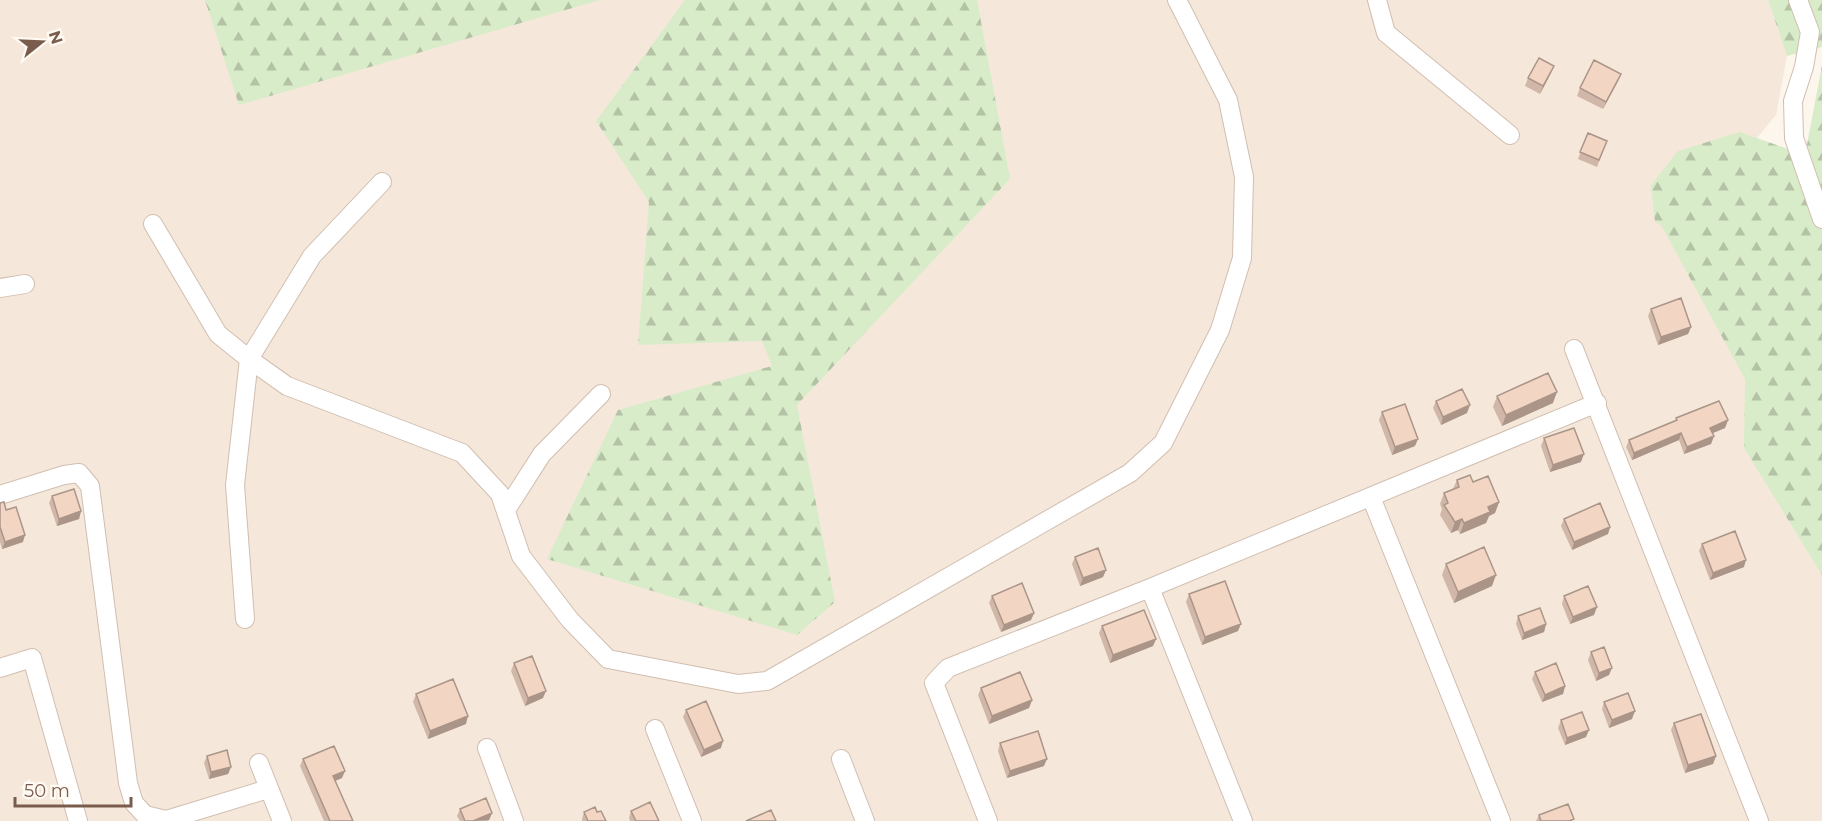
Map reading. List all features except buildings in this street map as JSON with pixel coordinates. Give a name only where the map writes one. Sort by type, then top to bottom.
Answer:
[{"type":"street","points":[[153,224],[218,334],[249,359],[287,386],[462,453],[500,494],[521,556],[570,620],[608,659],[738,684],[767,681],[1131,473],[1163,443],[1220,330],[1242,258],[1244,177],[1228,100],[1176,0]]},
{"type":"street","points":[[1377,0],[1386,33],[1510,135]]},
{"type":"street","points":[[1798,0],[1810,32],[1804,67],[1793,101],[1794,138],[1822,219]]},
{"type":"street","points":[[245,619],[235,485],[249,359],[312,256],[382,182]]},
{"type":"street","points":[[0,288],[25,284]]},
{"type":"street","points":[[1574,349],[1759,821]]},
{"type":"street","points":[[506,510],[542,454],[601,394]]},
{"type":"street","points":[[988,821],[934,683],[948,668],[1150,588],[1597,403]]},
{"type":"street","points":[[0,495],[64,475],[79,473],[90,486],[128,783],[134,803],[145,815],[166,820],[268,789]]},
{"type":"street","points":[[1371,497],[1501,821]]},
{"type":"street","points":[[1150,588],[1243,821]]},
{"type":"street","points":[[0,668],[33,658],[78,821]]},
{"type":"street","points":[[655,729],[692,821]]},
{"type":"street","points":[[487,748],[514,821]]},
{"type":"street","points":[[841,759],[865,821]]},
{"type":"street","points":[[259,763],[282,821]]},
{"type":"street","points":[[196,821],[211,816],[213,821]]},
{"type":"shaded area","points":[[0,0],[1768,0],[1787,56],[1776,115],[1698,209],[1822,360],[1822,821],[0,821]]},
{"type":"green space","points":[[205,0],[600,0],[239,105]]},
{"type":"green space","points":[[685,0],[977,0],[1010,179],[797,405],[835,602],[797,635],[547,559],[618,410],[772,366],[762,341],[638,345],[649,202],[596,121]]},
{"type":"green space","points":[[1768,0],[1822,0],[1822,47],[1787,56]]},
{"type":"green space","points":[[1822,65],[1822,575],[1744,448],[1745,379],[1661,225],[1655,222],[1651,185],[1678,151],[1740,132],[1805,155]]}]
